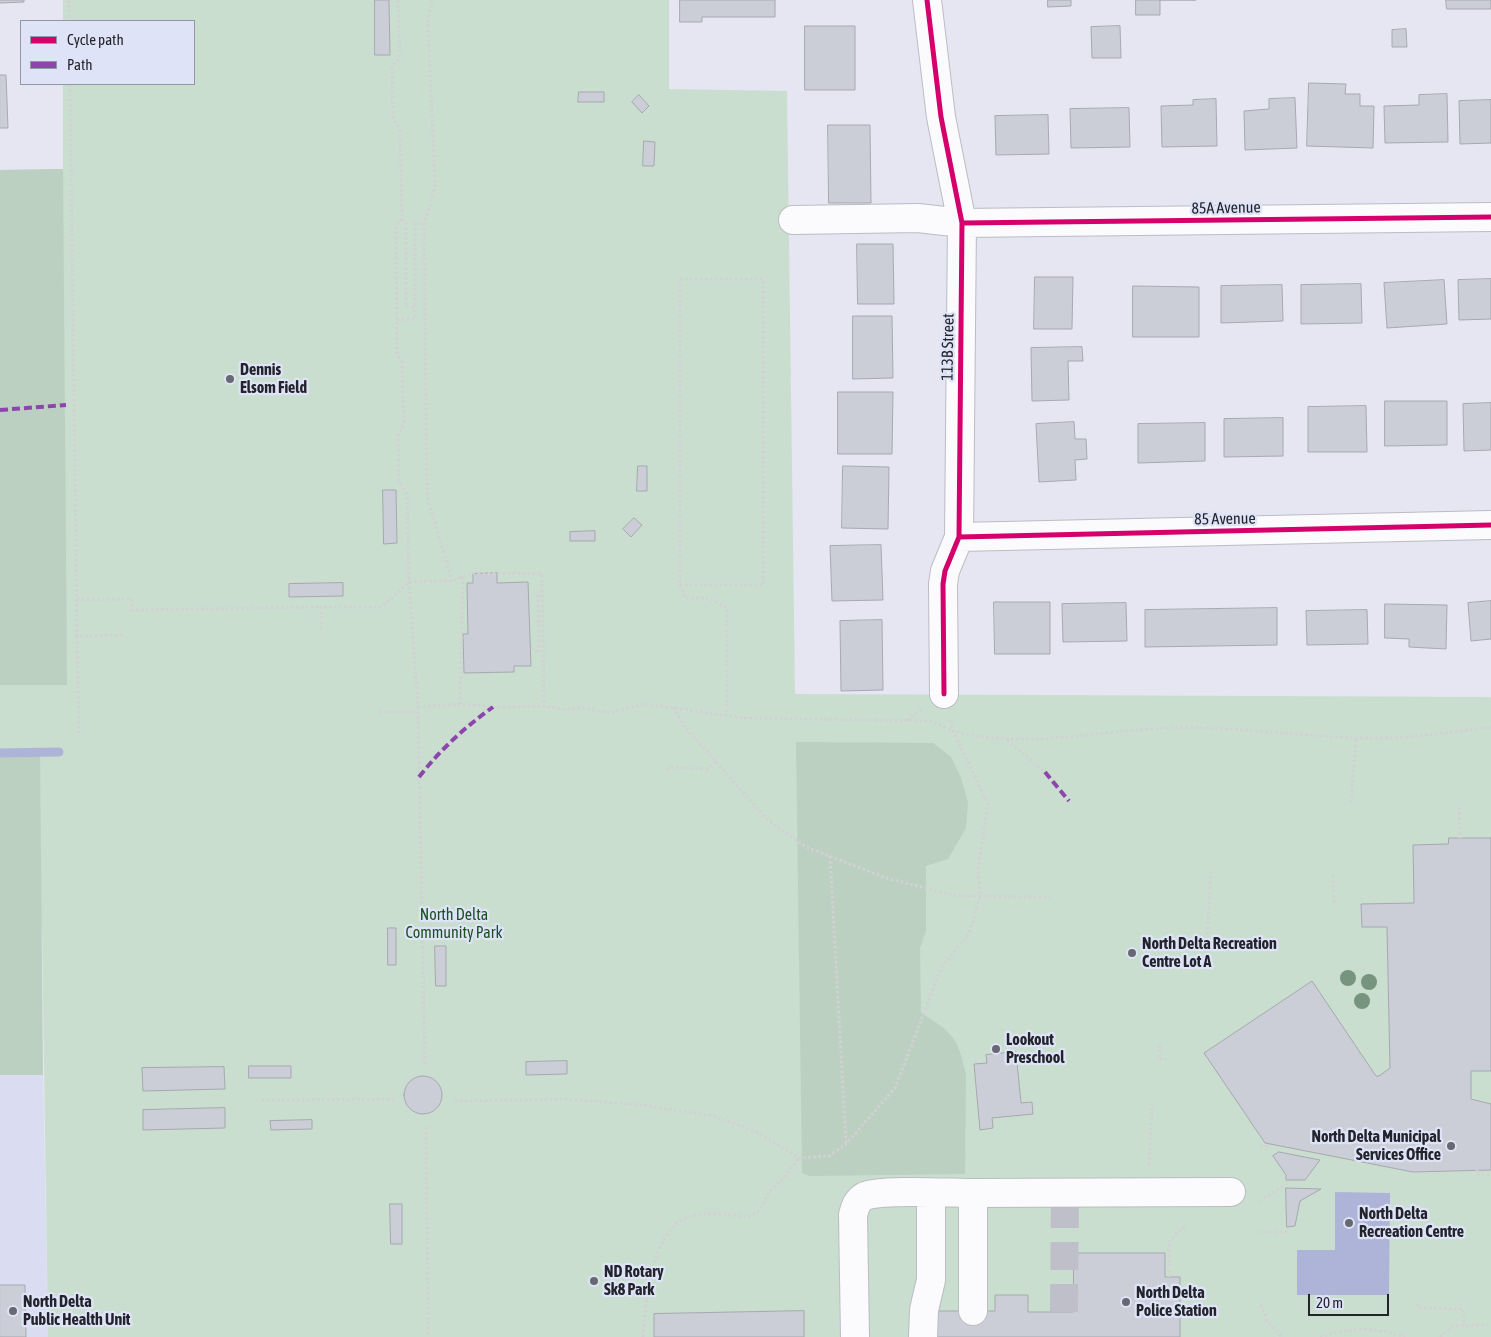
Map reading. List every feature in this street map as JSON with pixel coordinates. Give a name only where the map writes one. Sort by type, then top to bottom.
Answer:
[{"type":"street","name":"113B Street","points":[[927,0],[941,117],[962,223],[959,537],[945,571],[943,584],[940,704]]},
{"type":"street","name":"85A Avenue","points":[[793,220],[918,218],[962,223],[1491,217]]},
{"type":"street","name":"85 Avenue","points":[[959,537],[1491,525]]},
{"type":"street","points":[[855,1337],[855,1206],[866,1196],[931,1193],[1231,1192]]},
{"type":"street","points":[[923,1337],[924,1310],[932,1280],[931,1193]]},
{"type":"street","points":[[973,1193],[973,1311]]},
{"type":"path","points":[[69,0],[69,20]]},
{"type":"path","points":[[398,0],[400,59],[392,66],[393,119],[400,129],[402,219],[406,223],[406,307],[415,307]]},
{"type":"path","points":[[432,0],[428,21],[435,187],[424,224],[427,496],[452,581]]},
{"type":"path","points":[[70,85],[79,732]]},
{"type":"path","points":[[402,219],[396,226],[397,354],[402,362],[404,424],[398,436],[399,481],[407,494],[409,582],[418,707],[425,1068]]},
{"type":"path","points":[[397,320],[415,319],[414,224],[424,224]]},
{"type":"path","points":[[680,585],[763,585],[763,279],[680,279],[680,585],[685,598],[708,598],[727,608],[727,715]]},
{"type":"path","points":[[77,600],[132,599],[132,610],[382,607],[409,582],[452,581],[472,573],[542,574],[544,706]]},
{"type":"path","points":[[460,704],[463,576]]},
{"type":"path","points":[[531,648],[540,653],[538,595],[543,595]]},
{"type":"path","points":[[321,607],[321,629]]},
{"type":"path","points":[[77,636],[123,635]]},
{"type":"path","points":[[418,707],[460,704],[544,706],[566,710],[582,708],[610,713],[645,704],[743,718],[932,721],[953,731],[1006,740],[1054,740],[1172,728],[1356,738],[1408,736],[1491,727]]},
{"type":"path","points":[[453,1101],[564,1099],[643,1104],[714,1116],[757,1132],[799,1158],[829,1156],[846,1144],[895,1088],[942,966],[969,934],[980,897],[978,869],[988,804],[940,704],[907,720]]},
{"type":"path","points":[[674,707],[683,725],[768,820],[806,847],[886,878],[957,896],[1050,896]]},
{"type":"path","points":[[379,712],[418,712]]},
{"type":"path","points":[[1351,802],[1356,738]]},
{"type":"path","points":[[1006,740],[1045,772]]},
{"type":"path","points":[[667,770],[670,767],[707,769],[716,761]]},
{"type":"path","points":[[1459,807],[1460,838]]},
{"type":"path","points":[[830,856],[846,1144]]},
{"type":"path","points":[[1206,959],[1212,870]]},
{"type":"path","points":[[1334,875],[1334,905]]},
{"type":"path","points":[[1160,1045],[1159,1059],[1166,1059]]},
{"type":"path","points":[[262,1100],[394,1099]]},
{"type":"path","points":[[1149,1154],[1152,1103]]},
{"type":"path","points":[[426,1126],[428,1337]]},
{"type":"path","points":[[1260,1146],[1267,1146]]},
{"type":"path","points":[[643,1337],[645,1300],[655,1262],[672,1228],[687,1217],[700,1214],[748,1217],[754,1215],[763,1205],[770,1190],[784,1178],[799,1158]]},
{"type":"path","points":[[1477,1170],[1477,1176],[1491,1175]]},
{"type":"path","points":[[1260,1201],[1286,1184]]},
{"type":"path","points":[[1169,1277],[1169,1242],[1182,1227],[1186,1232]]},
{"type":"path","points":[[1260,1232],[1288,1232]]},
{"type":"path","points":[[1418,1304],[1418,1308],[1461,1309]]},
{"type":"path","points":[[1460,1304],[1461,1309],[1463,1309],[1464,1325]]},
{"type":"path","points":[[1261,1305],[1267,1321],[1282,1337]]},
{"type":"path","points":[[1440,1337],[1454,1326],[1487,1325]]},
{"type":"path","points":[[1320,1337],[1362,1329],[1385,1331],[1406,1337]]},
{"type":"shaded area","points":[[0,1075],[43,1075],[48,1337],[0,1337]]},
{"type":"green space","name":"North Delta Community Park","points":[[63,0],[669,0],[669,89],[787,91],[795,694],[1491,697],[1491,1337],[48,1337],[42,927],[0,927],[0,170],[63,169],[63,85],[195,85],[195,20],[63,20]]},
{"type":"green space","points":[[63,169],[67,685],[0,685],[0,170]]},
{"type":"green space","points":[[796,742],[933,743],[951,757],[961,778],[968,802],[966,828],[948,859],[926,866],[926,931],[920,948],[921,1013],[947,1031],[952,1037],[960,1052],[966,1075],[965,1174],[810,1176],[802,1173]]},
{"type":"green space","points":[[0,752],[40,752],[43,1075],[0,1075]]},
{"type":"water","points":[[1335,1192],[1390,1193],[1389,1295],[1297,1295],[1297,1250],[1335,1250]]},
{"type":"building","points":[[0,0],[24,0],[24,2],[0,3]]},
{"type":"building","points":[[375,0],[389,0],[390,55],[375,55]]},
{"type":"building","points":[[680,0],[775,0],[775,17],[702,17],[702,22],[680,22]]},
{"type":"building","points":[[1048,0],[1071,0],[1071,6],[1048,7]]},
{"type":"building","points":[[1136,0],[1160,0],[1160,15],[1136,15]]},
{"type":"building","points":[[1446,0],[1491,0],[1491,9],[1447,9]]},
{"type":"building","points":[[805,26],[855,26],[855,90],[805,90]]},
{"type":"building","points":[[1120,26],[1121,58],[1092,58],[1091,27]]},
{"type":"building","points":[[1406,29],[1407,47],[1392,47],[1392,30]]},
{"type":"building","points":[[0,75],[6,75],[8,128],[0,128]]},
{"type":"building","points":[[1309,83],[1346,84],[1345,94],[1360,94],[1360,106],[1374,106],[1373,148],[1307,146]]},
{"type":"building","points":[[579,92],[604,92],[604,102],[578,102]]},
{"type":"building","points":[[1447,94],[1448,142],[1385,143],[1384,106],[1419,105],[1419,95]]},
{"type":"building","points":[[639,95],[649,106],[642,113],[632,102]]},
{"type":"building","points":[[1295,98],[1297,148],[1245,150],[1244,111],[1269,109],[1269,99]]},
{"type":"building","points":[[1216,99],[1217,146],[1162,147],[1161,106],[1193,105],[1193,100]]},
{"type":"building","points":[[1491,100],[1491,143],[1460,144],[1459,101]]},
{"type":"building","points":[[1129,108],[1130,147],[1071,148],[1070,109]]},
{"type":"building","points":[[1048,115],[1049,154],[996,155],[995,116]]},
{"type":"building","points":[[828,125],[870,125],[871,203],[829,203]]},
{"type":"building","points":[[644,141],[655,142],[654,166],[643,166]]},
{"type":"building","points":[[857,244],[893,244],[894,304],[858,304]]},
{"type":"building","points":[[1035,277],[1073,277],[1072,329],[1034,329]]},
{"type":"building","points":[[1491,279],[1491,319],[1459,320],[1458,280]]},
{"type":"building","points":[[1444,280],[1447,324],[1387,328],[1384,283]]},
{"type":"building","points":[[1361,284],[1362,323],[1301,324],[1301,285]]},
{"type":"building","points":[[1282,285],[1283,321],[1221,323],[1221,286]]},
{"type":"building","points":[[1133,286],[1199,287],[1199,337],[1133,337]]},
{"type":"building","points":[[853,316],[892,316],[893,378],[853,379]]},
{"type":"building","points":[[1082,347],[1083,361],[1068,361],[1069,400],[1032,401],[1031,348]]},
{"type":"building","points":[[838,392],[893,392],[892,454],[838,454]]},
{"type":"building","points":[[1385,401],[1447,401],[1447,445],[1385,446]]},
{"type":"building","points":[[1491,403],[1491,450],[1464,451],[1463,404]]},
{"type":"building","points":[[1366,406],[1367,452],[1308,452],[1308,407]]},
{"type":"building","points":[[1283,418],[1283,456],[1224,457],[1224,419]]},
{"type":"building","points":[[1074,422],[1075,439],[1086,439],[1087,459],[1075,460],[1076,480],[1039,482],[1036,424]]},
{"type":"building","points":[[1205,423],[1205,461],[1138,463],[1138,424]]},
{"type":"building","points":[[638,466],[647,466],[647,491],[637,491]]},
{"type":"building","points":[[843,466],[889,467],[888,529],[842,528]]},
{"type":"building","points":[[383,490],[396,490],[397,543],[384,544]]},
{"type":"building","points":[[634,518],[642,525],[631,537],[623,529]]},
{"type":"building","points":[[595,531],[595,541],[570,541],[570,532]]},
{"type":"building","points":[[881,545],[883,600],[832,601],[830,546]]},
{"type":"building","points":[[497,573],[497,583],[528,582],[531,666],[514,666],[514,672],[464,673],[463,634],[468,634],[467,583],[473,583],[473,574]]},
{"type":"building","points":[[343,583],[343,596],[289,597],[289,584]]},
{"type":"building","points":[[1491,601],[1491,639],[1471,641],[1468,603]]},
{"type":"building","points":[[994,602],[1050,602],[1050,654],[995,654]]},
{"type":"building","points":[[1126,603],[1127,641],[1063,642],[1062,604]]},
{"type":"building","points":[[1385,604],[1447,605],[1446,649],[1409,647],[1409,639],[1385,638]]},
{"type":"building","points":[[1277,608],[1277,645],[1145,647],[1145,610]]},
{"type":"building","points":[[1367,610],[1368,644],[1307,645],[1306,611]]},
{"type":"building","points":[[882,620],[883,690],[841,691],[840,621]]},
{"type":"building","points":[[1449,838],[1491,838],[1491,1071],[1471,1071],[1471,1099],[1491,1104],[1491,1170],[1413,1172],[1265,1143],[1204,1053],[1312,981],[1376,1076],[1390,1068],[1387,927],[1362,927],[1361,904],[1414,903],[1413,845],[1448,844]]},
{"type":"building","points":[[388,928],[396,928],[396,965],[388,965]]},
{"type":"building","points":[[435,946],[446,946],[446,986],[436,986]]},
{"type":"building","points":[[1016,1052],[1021,1103],[1032,1102],[1033,1114],[992,1118],[993,1128],[980,1130],[974,1064],[987,1063],[986,1055]]},
{"type":"building","points":[[567,1061],[567,1074],[526,1075],[526,1062]]},
{"type":"building","points":[[249,1066],[291,1066],[291,1078],[249,1078]]},
{"type":"building","points":[[224,1067],[225,1089],[143,1091],[142,1068]]},
{"type":"building","points":[[423,1076],[436,1082],[442,1095],[436,1108],[423,1114],[410,1108],[404,1095],[410,1082]]},
{"type":"building","points":[[225,1108],[225,1128],[143,1130],[143,1110]]},
{"type":"building","points":[[312,1120],[312,1129],[271,1130],[270,1121]]},
{"type":"building","points":[[1279,1152],[1320,1160],[1305,1180],[1286,1180],[1286,1175],[1273,1156]]},
{"type":"building","points":[[1286,1188],[1321,1189],[1300,1201],[1295,1226],[1287,1227]]},
{"type":"building","points":[[390,1204],[402,1204],[402,1244],[391,1244]]},
{"type":"building","points":[[1074,1253],[1165,1253],[1165,1277],[1180,1277],[1180,1337],[931,1337],[931,1311],[995,1311],[995,1295],[1028,1295],[1028,1312],[1073,1312]]},
{"type":"building","name":"North Delta Public Health Unit","points":[[0,1285],[25,1285],[26,1337],[0,1337]]},
{"type":"building","points":[[804,1311],[804,1337],[654,1337],[654,1314]]},
{"type":"waterway","points":[[0,753],[59,752]]},
{"type":"tunnel","points":[[1064,1312],[1065,1193]]},
{"type":"marked path","points":[[0,410],[66,405]]},
{"type":"marked path","points":[[419,777],[453,739],[493,707]]},
{"type":"marked path","points":[[1045,772],[1069,801]]},
{"type":"cycle path","points":[[927,0],[941,117],[962,223],[959,537],[945,571],[943,584],[944,694]]},
{"type":"cycle path","points":[[962,223],[1491,217]]},
{"type":"cycle path","points":[[959,537],[1491,525]]},
{"type":"place","name":"Dennis Elsom Field","points":[[230,379]]},
{"type":"place","name":"North Delta Recreation Centre Lot A","points":[[1132,953]]},
{"type":"place","name":"Lookout Preschool","points":[[996,1049]]},
{"type":"place","name":"North Delta Municipal Services Office","points":[[1451,1146]]},
{"type":"place","name":"North Delta Recreation Centre","points":[[1349,1223]]},
{"type":"place","name":"ND Rotary Sk8 Park","points":[[594,1281]]},
{"type":"place","name":"North Delta Police Station","points":[[1126,1302]]},
{"type":"place","name":"North Delta Public Health Unit","points":[[13,1311]]}]
